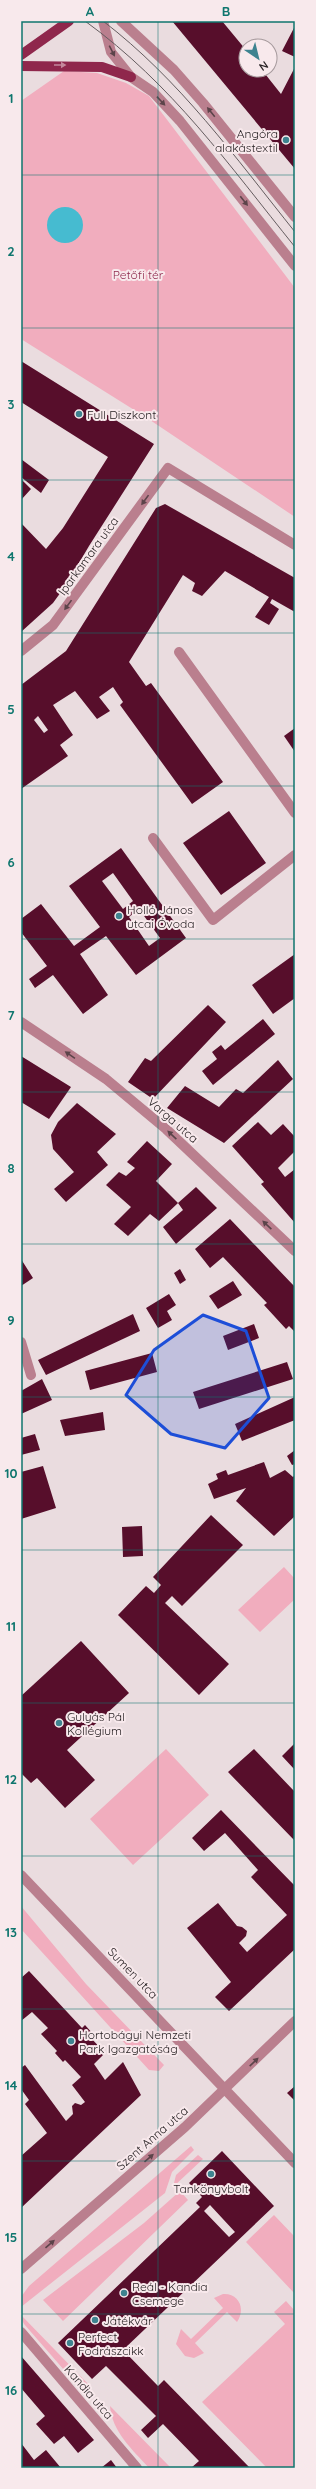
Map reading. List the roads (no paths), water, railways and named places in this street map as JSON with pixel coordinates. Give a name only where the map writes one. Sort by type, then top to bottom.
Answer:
[{"type":"main road","points":[[21,56],[69,21]]},
{"type":"main road","points":[[21,66],[102,67],[131,77]]},
{"type":"street","points":[[103,21],[111,52],[131,77],[154,92],[180,121],[295,266]]},
{"type":"street","points":[[122,21],[174,70],[204,103],[295,217]]},
{"type":"street","name":"Iparkamara utca","points":[[21,652],[53,626],[168,468],[295,545]]},
{"type":"street","points":[[179,652],[295,813]]},
{"type":"street","points":[[153,838],[213,920],[295,855]]},
{"type":"street","name":"Varga utca","points":[[21,1022],[106,1080],[166,1130],[295,1251]]},
{"type":"street","points":[[21,1342],[31,1375]]},
{"type":"street","name":"Sumen utca","points":[[21,1875],[226,2088],[295,2163]]},
{"type":"street","name":"Szent Anna utca","points":[[21,2269],[184,2127],[295,2021]]},
{"type":"street","name":"Kandia utca","points":[[21,2332],[137,2468]]},
{"type":"water","points":[[69,207],[78,212],[82,218],[82,232],[78,238],[69,243],[61,243],[52,238],[48,232],[47,221],[52,212],[58,208]]},
{"type":"tram line","points":[[85,21],[117,46],[146,72],[172,99],[198,127],[295,247]]},
{"type":"tram line","points":[[103,21],[157,68],[182,94],[228,148],[295,232]]},
{"type":"place","name":"Angóra alakástextil","points":[[286,140]]},
{"type":"place","name":"Full Diszkont","points":[[79,414]]},
{"type":"place","name":"Holló János utcai Óvoda","points":[[119,916]]},
{"type":"place","name":"Gulyás Pál Kollégium","points":[[59,1723]]},
{"type":"place","name":"Hortobágyi Nemzeti Park Igazgatóság","points":[[71,2041]]},
{"type":"place","name":"Tankönyvbolt","points":[[211,2174]]},
{"type":"place","name":"Reál - Kandia Csemege","points":[[124,2293]]},
{"type":"place","name":"Játékvár","points":[[95,2320]]},
{"type":"place","name":"Perfect Fodrászcikk","points":[[70,2343]]},
{"type":"park label","name":"Petőfi tér","points":[[138,274]]}]
